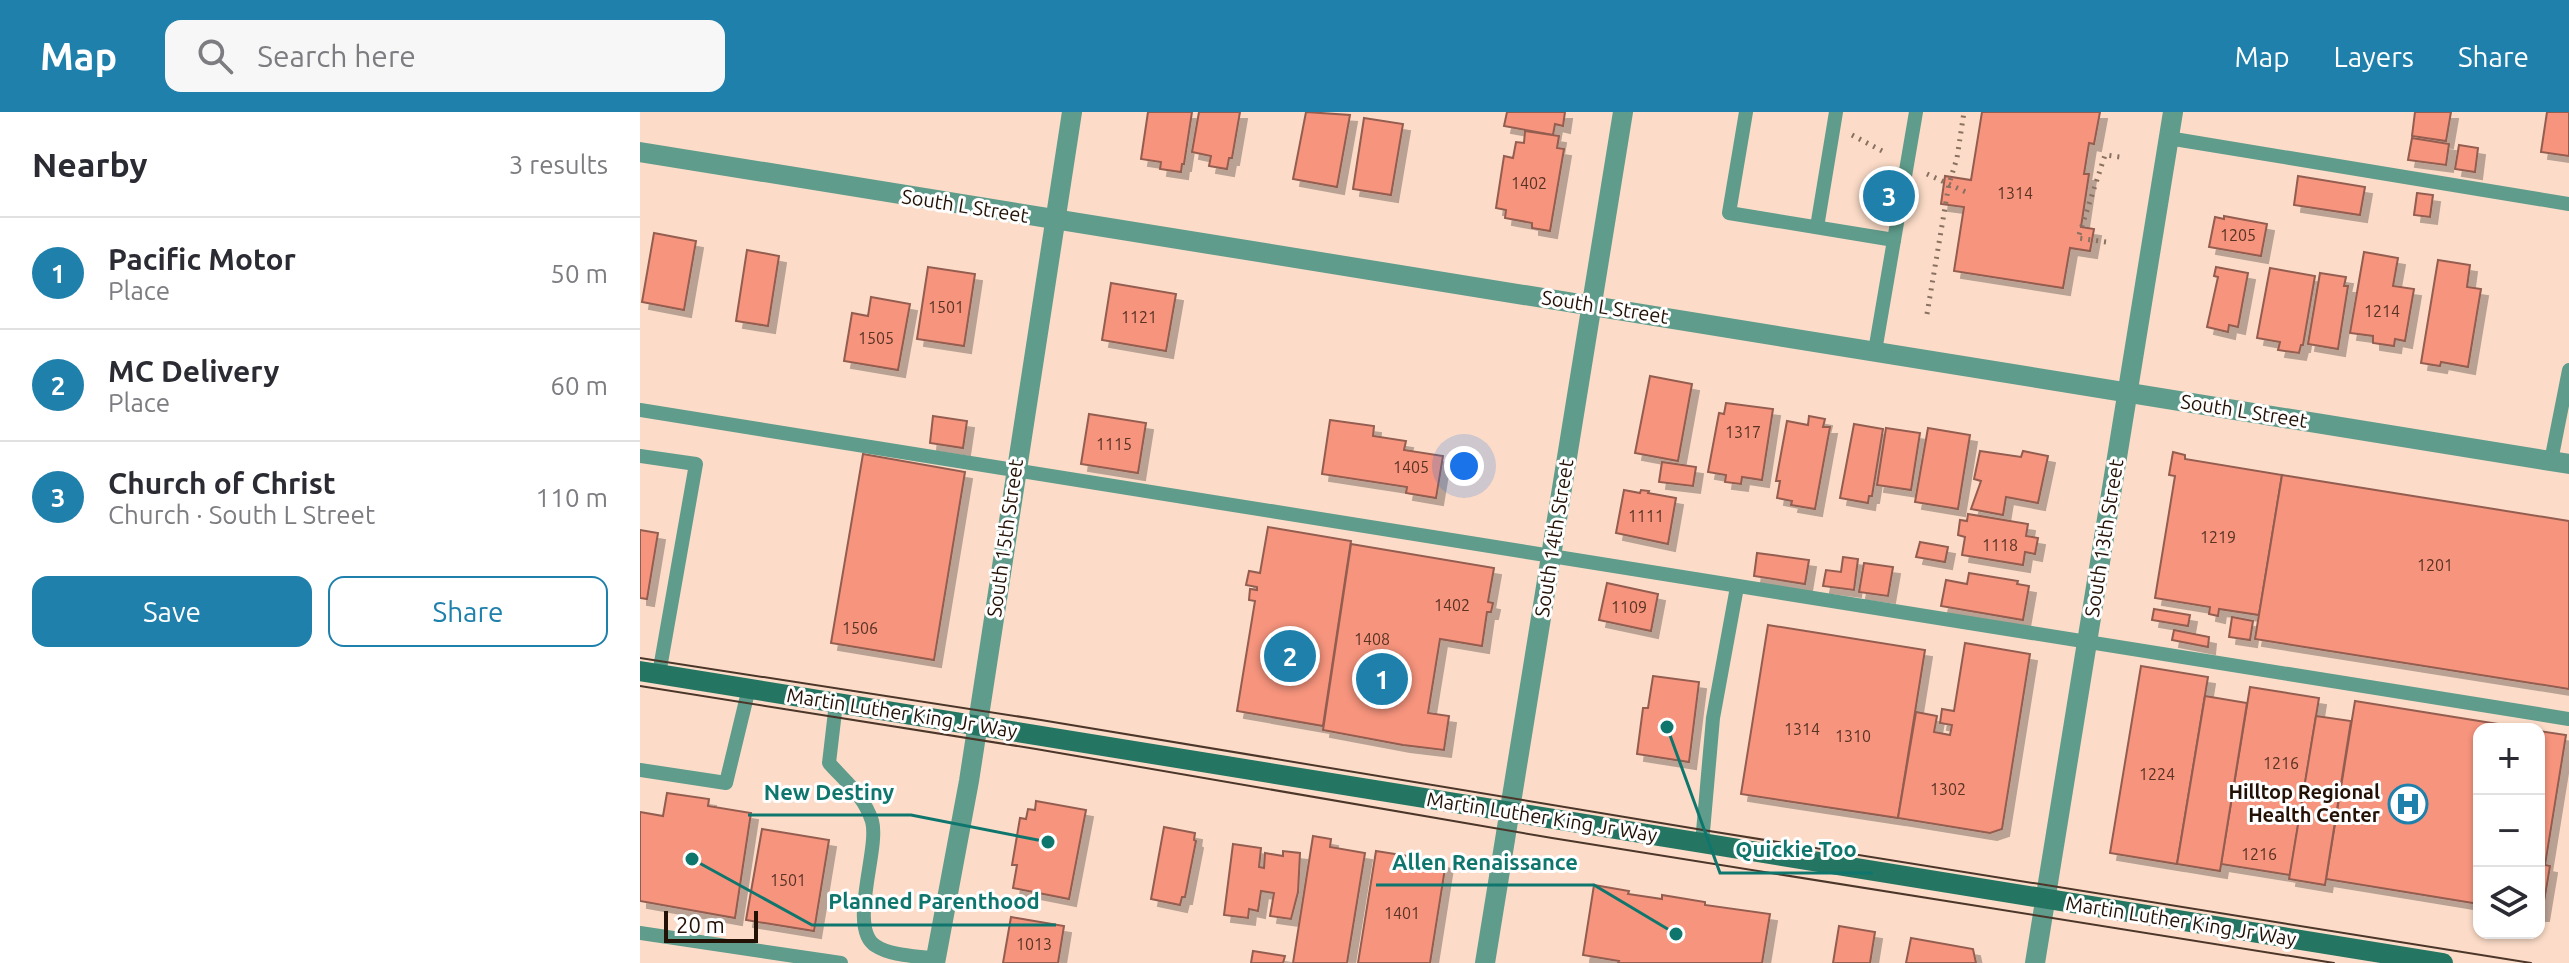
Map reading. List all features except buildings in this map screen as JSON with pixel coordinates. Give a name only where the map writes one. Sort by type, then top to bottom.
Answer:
[{"type":"main road","name":"Martin Luther King Jr Way","points":[[650,673],[2443,963]]},
{"type":"street","name":"South 15th Street","points":[[936,961],[977,725],[1072,112]]},
{"type":"street","name":"South 14th Street","points":[[1485,963],[1623,112]]},
{"type":"street","name":"South 13th Street","points":[[2035,963],[2173,112]]},
{"type":"street","name":"South L Street","points":[[640,152],[2560,462]]},
{"type":"lane","points":[[1746,112],[1729,213],[1894,240]]},
{"type":"lane","points":[[1817,227],[1836,112]]},
{"type":"lane","points":[[1875,351],[1916,112]]},
{"type":"lane","points":[[2168,138],[2569,204]]},
{"type":"lane","points":[[2560,462],[2569,370]]},
{"type":"lane","points":[[640,410],[2569,719]]},
{"type":"lane","points":[[640,456],[696,464],[650,673]]},
{"type":"lane","points":[[1702,843],[1713,718],[1737,587]]},
{"type":"lane","points":[[640,770],[726,783],[749,688]]},
{"type":"lane","points":[[836,703],[829,763],[860,794],[873,824],[864,924],[870,942],[878,948],[936,961]]},
{"type":"lane","points":[[640,933],[841,963]]},
{"type":"path","points":[[1927,314],[1964,112]]},
{"type":"path","points":[[2106,242],[2078,238],[2105,155],[2120,157]]},
{"type":"tram line","points":[[640,658],[1041,720],[2531,963]]},
{"type":"tram line","points":[[640,686],[1036,749],[1552,838],[2334,963]]},
{"type":"place","name":"Church of Christ","points":[[1889,196]]},
{"type":"place","name":"MC Delivery","points":[[1290,656]]},
{"type":"place","name":"Pacific Motor","points":[[1382,679]]},
{"type":"place","name":"Quickie Too","points":[[1667,727]]},
{"type":"place","name":"Hilltop Regional Health Center","points":[[2408,804]]},
{"type":"place","name":"New Destiny","points":[[1048,842]]},
{"type":"place","name":"Planned Parenthood","points":[[692,859]]},
{"type":"place","name":"Allen Renaissance","points":[[1676,934]]}]
